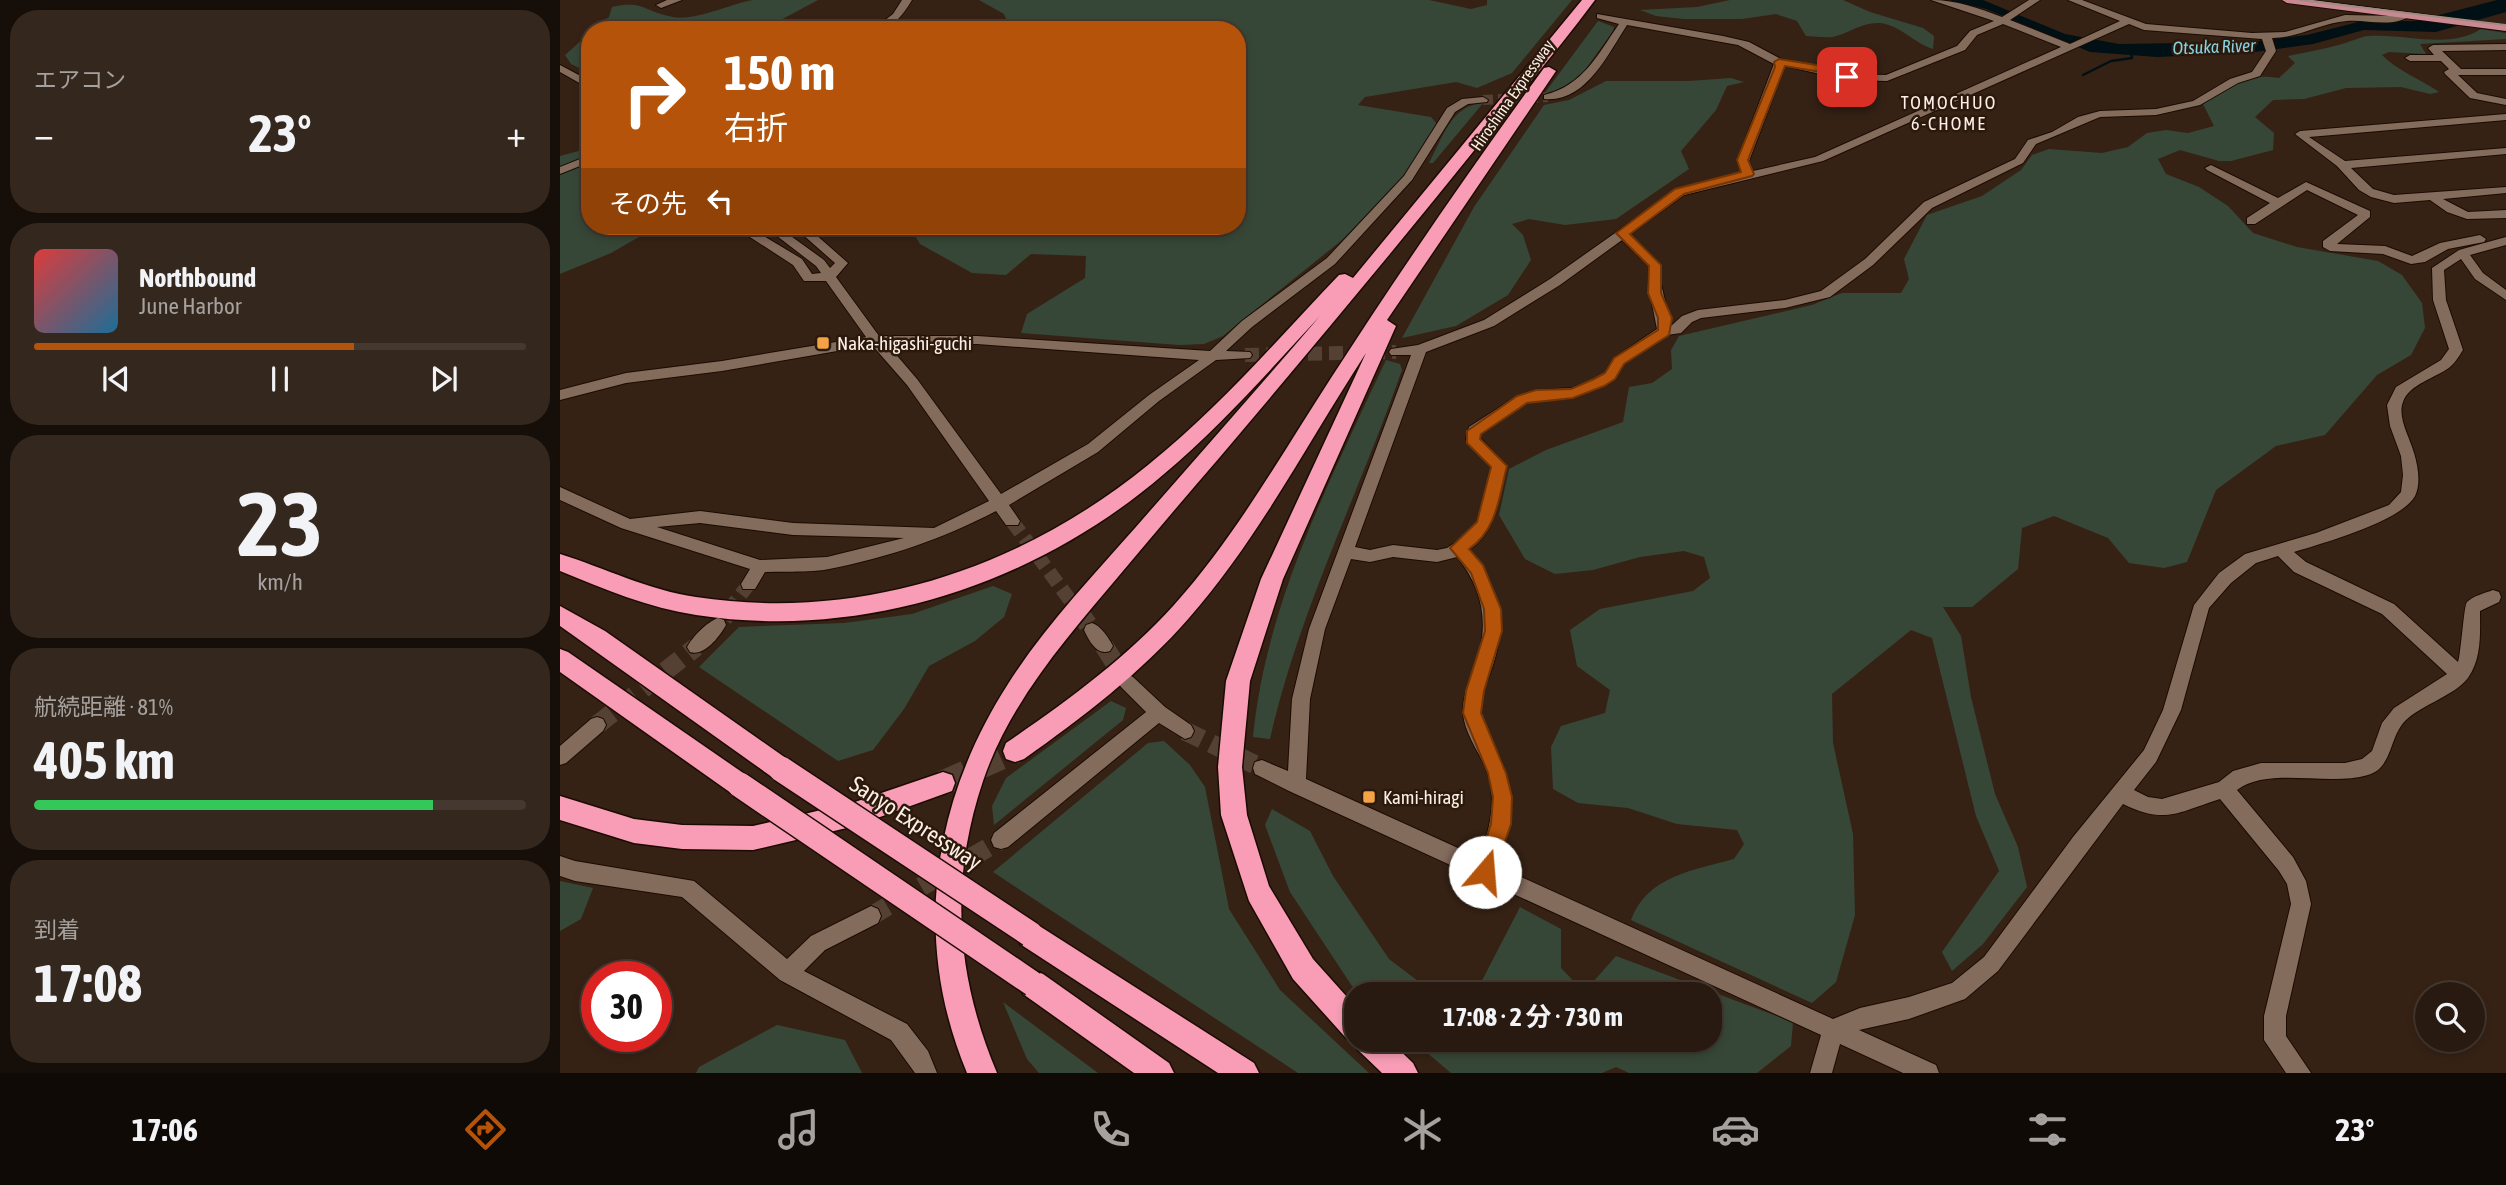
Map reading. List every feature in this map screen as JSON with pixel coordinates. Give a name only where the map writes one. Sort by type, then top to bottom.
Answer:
[{"type":"highway","name":"Hiroshima Expressway","points":[[1452,212],[1576,25],[1589,0]]},
{"type":"highway","name":"Hiroshima Expressway","points":[[1454,166],[1576,25],[1603,0]]},
{"type":"highway","points":[[560,562],[652,596],[697,607],[792,614],[880,604],[921,595],[1003,567],[1072,530],[1155,471],[1197,432],[1454,166]]},
{"type":"highway","points":[[982,1073],[968,1044],[948,961],[951,860],[972,779],[993,733],[1014,697],[1074,612],[1375,264],[1454,166]]},
{"type":"highway","points":[[1015,751],[1083,703],[1128,665],[1182,612],[1263,502],[1343,373],[1452,212]]},
{"type":"highway","points":[[1344,1015],[1303,970],[1258,892],[1234,814],[1230,767],[1238,681],[1272,579],[1320,470],[1394,312],[1452,212]]},
{"type":"highway","name":"Sanyo Expressway","points":[[560,615],[597,638],[781,769],[1244,1073]]},
{"type":"highway","points":[[560,659],[1159,1073]]},
{"type":"highway","points":[[560,808],[634,831],[682,837],[753,838],[855,814],[943,783]]},
{"type":"highway","points":[[1381,1052],[1403,1073]]},
{"type":"main road","points":[[2287,0],[2409,8],[2433,19],[2506,28]]},
{"type":"main road","points":[[2348,0],[2506,21]]},
{"type":"street","points":[[661,5],[677,0]]},
{"type":"street","points":[[890,21],[897,16],[907,0]]},
{"type":"street","points":[[1936,0],[1968,7],[2069,46]]},
{"type":"street","points":[[1600,16],[1624,23],[1674,28],[1745,44],[1763,56],[1779,62],[1847,77],[1887,78],[1961,48],[1967,35],[2005,20],[2035,0]]},
{"type":"street","points":[[2073,0],[2144,27],[2268,42],[2345,18],[2396,19],[2409,8]]},
{"type":"street","points":[[1396,352],[1420,349],[1489,323],[1555,282],[1680,192],[1819,159],[2126,22]]},
{"type":"street","points":[[1549,97],[1561,96],[1579,86],[1624,23]]},
{"type":"street","points":[[1345,551],[1370,556],[1393,551],[1437,556],[1458,548],[1474,538],[1484,524],[1498,477],[1499,466],[1478,447],[1473,439],[1474,431],[1522,399],[1536,395],[1573,393],[1599,383],[1610,376],[1619,361],[1664,331],[1676,330],[1687,319],[1698,314],[1786,304],[1825,294],[1869,262],[1927,205],[1952,196],[2019,161],[2032,142],[2056,134],[2082,119],[2100,114],[2156,112],[2196,103],[2234,81],[2256,74],[2268,42]]},
{"type":"street","points":[[2458,72],[2433,48],[2506,47]]},
{"type":"street","points":[[2410,58],[2444,58]]},
{"type":"street","points":[[1748,174],[1742,160],[1780,67],[1779,62]]},
{"type":"street","points":[[560,68],[581,82]]},
{"type":"street","points":[[2506,72],[2449,72],[2474,96],[2506,102]]},
{"type":"street","points":[[560,81],[572,77]]},
{"type":"street","points":[[560,493],[627,524],[760,566],[827,563],[915,541],[943,531],[999,503],[1093,448],[1154,398],[1213,356],[1247,324],[1331,261],[1408,178],[1451,110],[1466,101],[1483,100]]},
{"type":"street","points":[[2506,117],[2300,134],[2342,165],[2361,187],[2381,198],[2501,190],[2506,200]]},
{"type":"street","points":[[2342,165],[2506,151]]},
{"type":"street","points":[[560,171],[581,162]]},
{"type":"street","points":[[2211,168],[2279,203]]},
{"type":"street","points":[[2251,221],[2306,185],[2366,214],[2327,244],[2334,248],[2385,250],[2412,260],[2421,259],[2444,246],[2466,240],[2496,237],[2505,241]]},
{"type":"street","points":[[2434,196],[2452,212],[2469,218],[2506,214]]},
{"type":"street","points":[[1622,233],[1655,265],[1654,293],[1665,318],[1664,331]]},
{"type":"street","points":[[760,235],[797,262],[808,278],[830,277],[842,263],[809,235]]},
{"type":"street","points":[[782,235],[821,263],[875,341],[912,382],[1013,521]]},
{"type":"street","points":[[1834,1029],[1860,1019],[1909,1009],[1958,992],[1991,964],[2080,844],[2150,756],[2172,710],[2202,605],[2225,578],[2251,558],[2358,524],[2394,509],[2408,494],[2411,475],[2408,456],[2393,405],[2401,390],[2446,363],[2456,350],[2453,333],[2439,304],[2435,284],[2438,268],[2463,253],[2505,241]]},
{"type":"street","points":[[2463,253],[2479,276],[2506,296]]},
{"type":"street","points":[[560,395],[626,378],[722,366],[875,341],[977,340],[1213,356],[1245,355]]},
{"type":"street","points":[[1296,785],[1301,699],[1317,629],[1420,349]]},
{"type":"street","points":[[627,524],[700,517],[793,529],[943,531]]},
{"type":"street","points":[[1458,548],[1478,569],[1492,609],[1493,631],[1475,691],[1472,713],[1480,738],[1497,773],[1503,797],[1501,824],[1485,872]]},
{"type":"street","points":[[2280,549],[2300,566],[2388,609],[2460,675]]},
{"type":"street","points":[[748,584],[760,566]]},
{"type":"street","points":[[2122,794],[2146,806],[2161,808],[2224,789],[2240,777],[2261,771],[2344,771],[2367,767],[2379,757],[2388,729],[2400,714],[2460,675],[2467,663],[2472,639],[2472,607],[2493,597]]},
{"type":"street","points":[[696,648],[718,625]]},
{"type":"street","points":[[1093,630],[1104,646]]},
{"type":"street","points":[[1127,682],[1159,713],[1185,731]]},
{"type":"street","points":[[1001,840],[1159,713]]},
{"type":"street","points":[[564,754],[597,725]]},
{"type":"street","points":[[1262,768],[1927,1073]]},
{"type":"street","points":[[2224,789],[2286,864],[2296,881],[2301,904],[2275,1016],[2276,1040],[2300,1073]]},
{"type":"street","points":[[560,866],[575,871],[687,888],[787,973],[899,1032],[920,1059],[926,1073]]},
{"type":"street","points":[[787,973],[818,943],[871,916]]},
{"type":"street","points":[[1821,1073],[1834,1029]]},
{"type":"green space","points":[[753,0],[818,0],[779,21],[604,21],[609,17],[612,7],[623,5],[638,6],[663,15],[682,18]]},
{"type":"green space","points":[[979,0],[1429,0],[1471,9],[1487,5],[1487,0],[1572,0],[1512,73],[1477,88],[1456,82],[1365,97],[1358,105],[1431,117],[1437,124],[1405,175],[1342,240],[1223,336],[1204,344],[1179,345],[1021,333],[1027,314],[1085,278],[1086,256],[1031,254],[1006,275],[972,273],[920,244],[914,235],[1246,235],[1246,21],[1007,21],[1004,14]]},
{"type":"green space","points":[[1730,0],[1843,0],[1870,12],[1923,28],[1934,36],[1933,49],[1894,27],[1880,23],[1867,24],[1833,37],[1823,37],[1806,36],[1797,21],[1776,14],[1742,19],[1684,19],[1656,16],[1640,10],[1697,7]]},
{"type":"green space","points":[[1598,21],[1614,27],[1613,31],[1575,84],[1544,94]]},
{"type":"green space","points":[[2481,29],[2506,33],[2506,39],[2420,44],[2426,54],[2389,52],[2382,55],[2439,92],[2430,94],[2401,87],[2346,88],[2304,99],[2273,100],[2255,117],[2274,133],[2273,150],[2231,161],[2219,161],[2180,150],[2158,159],[2166,174],[2199,187],[2228,206],[2253,233],[2297,247],[2378,261],[2402,275],[2422,303],[2425,328],[2411,355],[2377,375],[2325,435],[2276,446],[2216,490],[2187,562],[2164,568],[2129,563],[2108,538],[2054,516],[2022,528],[2018,569],[1972,607],[1943,607],[1961,636],[1971,697],[1995,794],[2018,847],[2027,887],[1983,944],[1952,971],[1942,952],[1999,871],[1976,816],[1932,638],[1911,630],[1832,694],[1833,743],[1853,834],[1855,915],[1836,982],[1812,1003],[1631,920],[1638,905],[1660,884],[1688,872],[1734,859],[1744,844],[1737,830],[1677,824],[1628,808],[1578,803],[1553,789],[1551,747],[1561,726],[1605,713],[1610,690],[1577,666],[1570,630],[1600,609],[1693,591],[1710,578],[1704,557],[1684,551],[1640,557],[1593,570],[1555,574],[1525,559],[1499,515],[1509,469],[1546,450],[1623,422],[1629,387],[1652,383],[1672,369],[1671,350],[1679,336],[1812,305],[1842,293],[1901,293],[1909,279],[1904,259],[1927,215],[1982,196],[2021,170],[2032,155],[2049,149],[2102,153],[2128,147],[2147,133],[2166,130],[2188,133],[2214,126],[2203,104],[2245,79],[2279,78],[2295,63],[2288,56],[2368,36],[2441,40],[2455,39]]},
{"type":"green space","points":[[581,40],[581,69],[571,64],[565,55]]},
{"type":"green space","points":[[1731,78],[1744,82],[1727,86],[1716,110],[1681,151],[1689,169],[1616,219],[1565,225],[1529,219],[1512,224],[1523,235],[1531,260],[1508,295],[1456,326],[1402,338],[1474,207],[1544,105],[1569,100],[1606,81]]},
{"type":"green space","points":[[1484,102],[1433,163],[1429,163],[1456,116],[1472,105]]},
{"type":"green space","points":[[581,150],[581,235],[642,235],[611,253],[560,274],[560,156]]},
{"type":"green space","points":[[1386,360],[1400,364],[1402,370],[1313,598],[1282,691],[1270,739],[1253,737],[1271,638],[1286,590],[1303,543],[1343,451]]},
{"type":"green space","points":[[993,586],[1012,594],[1004,617],[975,641],[929,666],[904,709],[873,750],[838,761],[699,667],[739,627],[844,623],[912,614]]},
{"type":"green space","points":[[1111,701],[1126,708],[1123,720],[994,825],[992,806],[1006,778]]},
{"type":"green space","points":[[1164,741],[1190,765],[1205,787],[1229,909],[1280,990],[1369,1073],[1298,1073],[993,872],[1148,743]]},
{"type":"green space","points":[[1272,809],[1310,831],[1333,876],[1389,959],[1419,982],[1349,982],[1290,892],[1265,825]]},
{"type":"green space","points":[[560,881],[593,888],[581,919],[560,931]]},
{"type":"green space","points":[[1520,907],[1561,929],[1561,968],[1574,982],[1481,982]]},
{"type":"green space","points":[[1616,956],[1686,982],[1593,982]]},
{"type":"green space","points":[[1722,996],[1793,1022],[1791,1046],[1757,1073],[1629,1073],[1616,1067],[1602,1073],[1451,1073],[1426,1052],[1722,1052]]},
{"type":"green space","points":[[1003,1002],[1098,1073],[1039,1073],[1027,1059]]},
{"type":"green space","points":[[777,1025],[845,1040],[862,1073],[696,1073],[699,1067]]},
{"type":"water","name":"Otsuka River","points":[[1948,0],[1983,0],[2065,34],[2119,44],[2248,42],[2307,35],[2358,22],[2416,21],[2497,0],[2506,0],[2506,12],[2436,32],[2364,30],[2313,44],[2247,53],[2157,57],[2090,52],[1986,9]]},
{"type":"waterway","points":[[2083,75],[2111,61],[2132,58],[2131,52]]},
{"type":"tunnel","points":[[1483,100],[1548,97]]},
{"type":"tunnel","points":[[1245,355],[1396,352]]},
{"type":"tunnel","points":[[1012,521],[1078,611]]},
{"type":"tunnel","points":[[728,611],[749,584]]},
{"type":"tunnel","points":[[723,618],[730,609]]},
{"type":"tunnel","points":[[1077,609],[1092,630]]},
{"type":"tunnel","points":[[1104,646],[1125,679]]},
{"type":"tunnel","points":[[597,725],[696,647]]},
{"type":"tunnel","points":[[1185,731],[1262,768]]},
{"type":"tunnel","points":[[943,783],[1015,751]]},
{"type":"tunnel","points":[[871,916],[1001,840]]},
{"type":"tram line","points":[[2300,0],[2506,25]]},
{"type":"place","name":"Naka-higashi-guchi","points":[[823,343]]},
{"type":"place","name":"Kami-hiragi","points":[[1369,797]]},
{"type":"district","name":"TOMOCHUO 6-CHOME","points":[[1949,113]]},
{"type":"route","points":[[1485,872],[1501,824],[1503,797],[1497,773],[1480,738],[1472,713],[1475,691],[1493,631],[1492,609],[1487,588],[1478,569],[1458,548],[1474,538],[1484,524],[1499,466],[1478,447],[1473,439],[1474,431],[1522,399],[1536,395],[1573,393],[1599,383],[1610,376],[1619,361],[1664,331],[1665,318],[1654,293],[1655,265],[1622,233],[1680,192],[1748,174],[1742,160],[1780,67],[1779,62],[1847,77]]}]
